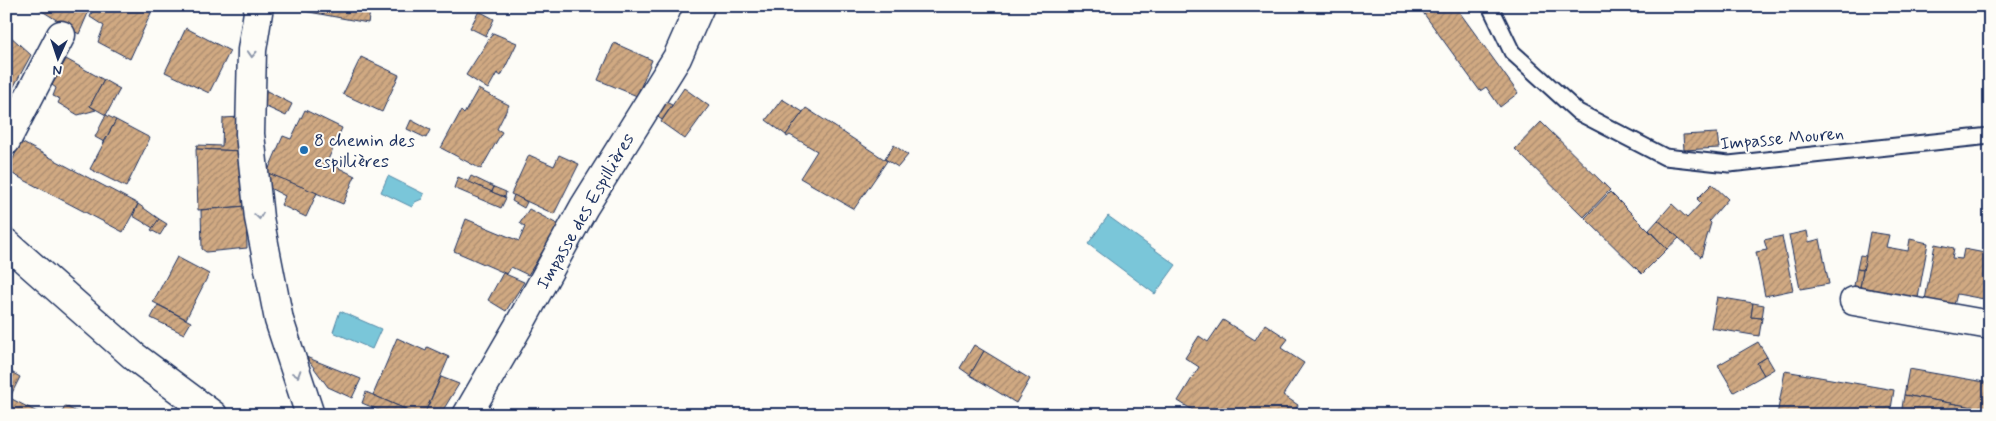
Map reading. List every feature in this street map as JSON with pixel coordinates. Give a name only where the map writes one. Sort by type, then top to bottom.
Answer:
[{"type":"street","points":[[259,6],[252,50],[250,134],[259,218],[279,320],[310,415]]},
{"type":"street","name":"Impasse des Espillières","points":[[467,415],[584,207],[677,58],[700,6]]},
{"type":"street","points":[[6,141],[61,35]]},
{"type":"street","points":[[6,243],[135,357],[213,415]]},
{"type":"street","points":[[1854,301],[1990,325]]},
{"type":"lane","name":"Impasse Mouren","points":[[1490,6],[1512,52],[1578,112],[1665,157],[1729,164],[1990,136]]},
{"type":"water","points":[[388,176],[424,194],[422,199],[415,202],[412,207],[381,192]]},
{"type":"water","points":[[1108,216],[1176,265],[1155,294],[1088,244]]},
{"type":"water","points":[[340,311],[381,329],[372,349],[333,332]]},
{"type":"building","points":[[34,6],[91,6],[79,34]]},
{"type":"building","points":[[95,6],[137,6],[151,13],[130,59],[98,42],[104,26],[90,17]]},
{"type":"building","points":[[305,6],[371,6],[368,23],[304,11]]},
{"type":"building","points":[[1420,6],[1455,6],[1518,93],[1500,107],[1486,87],[1480,91]]},
{"type":"building","points":[[479,11],[494,19],[486,36],[470,28]]},
{"type":"building","points":[[186,28],[230,51],[209,93],[165,72]]},
{"type":"building","points":[[493,33],[517,43],[501,76],[497,73],[488,89],[466,75]]},
{"type":"building","points":[[8,34],[31,55],[6,101],[6,38]]},
{"type":"building","points":[[614,43],[652,60],[637,96],[598,80]]},
{"type":"building","points":[[361,57],[399,75],[382,112],[343,94]]},
{"type":"building","points":[[66,59],[104,80],[90,106],[96,110],[78,115],[58,103],[60,99],[53,96],[56,88],[52,85]]},
{"type":"building","points":[[104,80],[120,89],[106,115],[90,106]]},
{"type":"building","points":[[684,88],[709,106],[685,139],[661,122]]},
{"type":"building","points":[[478,89],[509,105],[497,129],[502,132],[481,169],[441,148],[461,111],[464,114]]},
{"type":"building","points":[[265,90],[292,104],[286,116],[260,104]]},
{"type":"building","points":[[782,99],[803,112],[786,135],[766,120]]},
{"type":"building","points":[[664,101],[672,105],[662,120],[655,115]]},
{"type":"building","points":[[806,108],[887,161],[854,209],[800,178],[817,151],[790,135],[787,137],[786,135]]},
{"type":"building","name":"8 chemin des espillières","points":[[305,110],[342,128],[327,162],[355,176],[343,204],[267,173],[283,136],[291,139]]},
{"type":"building","points":[[106,115],[116,120],[104,142],[95,137]]},
{"type":"building","points":[[241,117],[242,151],[196,149],[197,145],[222,146],[223,118]]},
{"type":"building","points":[[116,120],[150,138],[126,187],[90,169]]},
{"type":"building","points":[[411,120],[430,130],[426,138],[407,129]]},
{"type":"building","points":[[1541,122],[1610,190],[1584,217],[1515,149]]},
{"type":"building","points":[[1717,133],[1719,148],[1684,150],[1683,135]]},
{"type":"building","points":[[21,142],[138,204],[123,232],[7,171]]},
{"type":"building","points":[[894,145],[908,155],[898,167],[885,159]]},
{"type":"building","points":[[196,149],[242,151],[246,206],[198,210]]},
{"type":"building","points":[[529,155],[554,166],[559,155],[579,164],[554,214],[511,194]]},
{"type":"building","points":[[263,171],[317,193],[306,217],[281,205],[285,196],[264,185]]},
{"type":"building","points":[[471,176],[494,187],[492,192],[468,182]]},
{"type":"building","points":[[458,177],[506,198],[501,208],[454,188]]},
{"type":"building","points":[[1712,184],[1728,199],[1709,221],[1711,223],[1701,257],[1658,220],[1672,204],[1687,218],[1701,203],[1697,199]]},
{"type":"building","points":[[494,187],[506,192],[505,197],[492,192]]},
{"type":"building","points":[[1610,192],[1667,249],[1642,274],[1585,218]]},
{"type":"building","points":[[514,195],[527,202],[524,208],[512,201]]},
{"type":"building","points":[[138,204],[159,219],[153,228],[133,216]]},
{"type":"building","points":[[246,206],[247,248],[206,252],[202,249],[201,210]]},
{"type":"building","points":[[529,209],[559,225],[528,275],[511,267],[507,274],[454,251],[466,219],[519,241],[525,227],[520,223]]},
{"type":"building","points":[[159,219],[167,224],[160,235],[151,230]]},
{"type":"building","points":[[1658,220],[1679,238],[1667,249],[1649,230]]},
{"type":"building","points":[[1807,231],[1809,242],[1820,239],[1829,284],[1800,289],[1789,235]]},
{"type":"building","points":[[1870,232],[1889,235],[1886,247],[1908,251],[1910,239],[1928,243],[1918,298],[1860,287]]},
{"type":"building","points":[[1782,236],[1793,290],[1765,296],[1756,252],[1767,250],[1764,240]]},
{"type":"building","points":[[1935,244],[1954,248],[1952,258],[1962,259],[1964,249],[1990,254],[1990,269],[1984,299],[1957,294],[1954,305],[1925,300]]},
{"type":"building","points":[[1860,255],[1866,256],[1863,270],[1857,269]]},
{"type":"building","points":[[177,257],[209,274],[186,319],[153,302]]},
{"type":"building","points":[[1857,269],[1863,270],[1860,287],[1854,286]]},
{"type":"building","points":[[503,273],[524,282],[506,311],[488,300]]},
{"type":"building","points":[[1717,297],[1753,303],[1751,317],[1762,318],[1759,336],[1711,328]]},
{"type":"building","points":[[1753,303],[1764,305],[1762,318],[1751,317]]},
{"type":"building","points":[[158,305],[191,322],[184,334],[151,318]]},
{"type":"building","points":[[1223,320],[1255,340],[1265,324],[1288,339],[1281,348],[1304,363],[1283,395],[1298,405],[1293,415],[1201,415],[1178,401],[1199,367],[1185,358],[1199,336],[1208,342]]},
{"type":"building","points":[[397,338],[426,351],[427,347],[449,357],[424,415],[412,412],[373,395]]},
{"type":"building","points":[[1758,342],[1767,357],[1757,363],[1764,375],[1734,392],[1718,365]]},
{"type":"building","points":[[974,345],[984,351],[970,375],[960,368]]},
{"type":"building","points":[[984,351],[1030,379],[1016,403],[970,375]]},
{"type":"building","points":[[306,357],[361,379],[352,398],[328,387]]},
{"type":"building","points":[[1767,357],[1774,369],[1764,375],[1757,363]]},
{"type":"building","points":[[6,369],[20,377],[10,397],[6,395]]},
{"type":"building","points":[[1909,369],[1990,383],[1990,410],[1904,395]]},
{"type":"building","points":[[1785,371],[1894,390],[1890,415],[1777,415]]},
{"type":"building","points":[[441,377],[459,384],[440,415],[424,415]]},
{"type":"building","points":[[366,392],[412,412],[410,415],[390,415],[362,403]]},
{"type":"building","points":[[1904,395],[1990,410],[1990,415],[1901,415]]},
{"type":"building","points":[[6,396],[43,415],[6,415]]},
{"type":"building","points":[[65,406],[83,415],[61,415]]},
{"type":"place","name":"8 chemin des espillières","points":[[304,150]]}]
